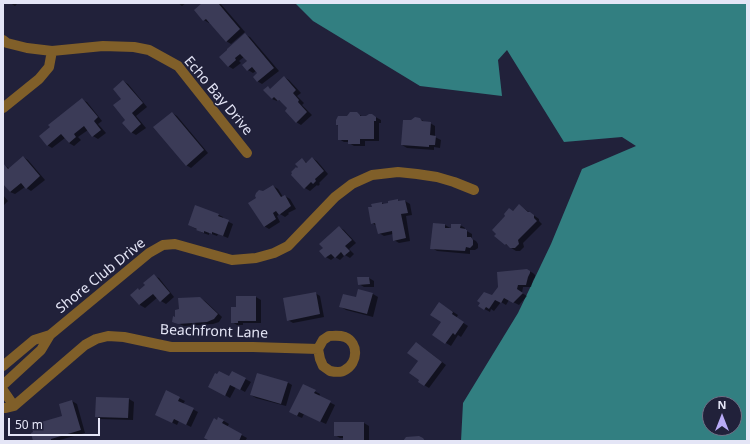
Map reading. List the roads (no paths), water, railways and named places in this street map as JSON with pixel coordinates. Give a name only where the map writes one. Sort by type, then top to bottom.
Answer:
[{"type":"street","name":"Echo Bay Drive","points":[[3,40],[7,43],[27,48],[52,51],[103,46],[134,47],[150,50],[178,66],[247,153]]},
{"type":"street","points":[[3,108],[39,79],[49,67],[52,51]]},
{"type":"street","name":"Shore Club Drive","points":[[3,385],[41,350],[50,335],[149,252],[163,245],[175,244],[232,260],[256,258],[274,253],[288,246],[340,193],[352,184],[372,175],[398,172],[417,174],[437,177],[474,190]]},
{"type":"street","name":"Shore Club Drive","points":[[3,366],[34,340],[50,335]]},
{"type":"street","name":"Beachfront Lane","points":[[14,406],[85,345],[96,339],[108,336],[124,337],[171,347],[318,349]]},
{"type":"street","points":[[3,390],[14,406],[3,408]]}]
